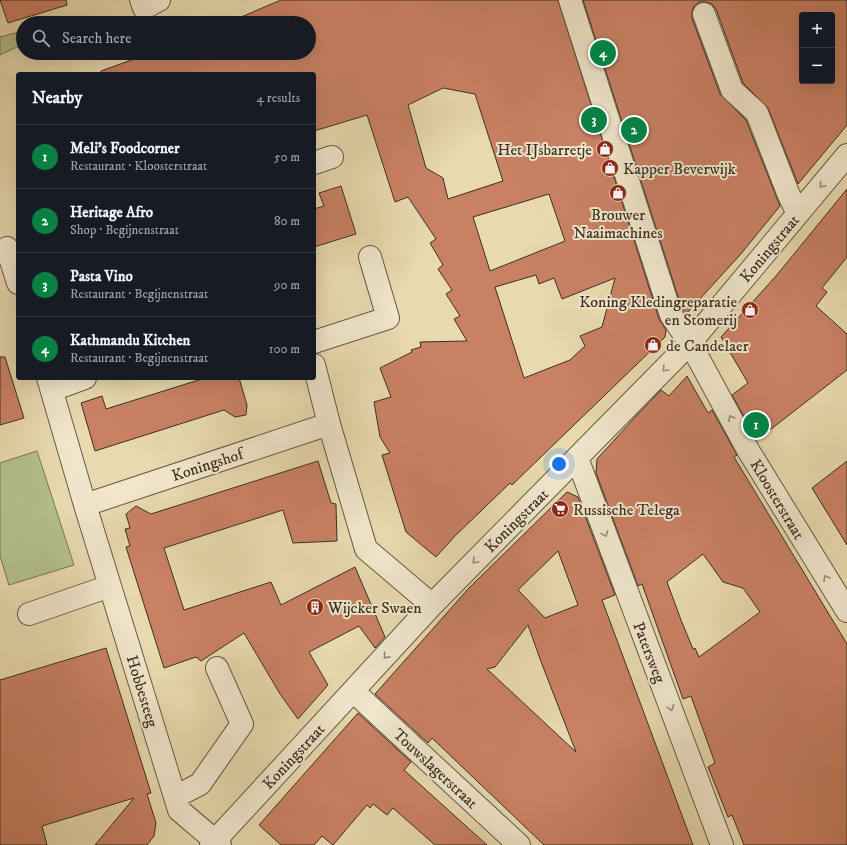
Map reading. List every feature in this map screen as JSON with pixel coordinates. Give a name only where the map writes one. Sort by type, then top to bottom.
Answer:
[{"type":"street","name":"Kloosterstraat","points":[[570,0],[671,315],[690,343],[748,450],[847,611]]},
{"type":"street","points":[[704,14],[732,90],[757,113],[788,193],[798,214]]},
{"type":"street","name":"Koningstraat","points":[[215,844],[432,606],[690,343],[847,155]]},
{"type":"street","points":[[7,248],[16,277]]},
{"type":"street","points":[[316,341],[388,318],[370,257]]},
{"type":"street","points":[[316,373],[329,424],[366,549],[432,606]]},
{"type":"street","points":[[50,384],[73,380]]},
{"type":"street","name":"Hobbesteeg","points":[[50,384],[85,505],[179,810],[215,844]]},
{"type":"street","name":"Koningshof","points":[[85,505],[329,424]]},
{"type":"street","name":"Patersweg","points":[[577,458],[722,845]]},
{"type":"street","points":[[29,614],[110,586]]},
{"type":"street","points":[[175,797],[200,784],[242,724],[217,668]]},
{"type":"street","name":"Touwslagerstraat","points":[[353,691],[519,845]]},
{"type":"green space","points":[[16,33],[16,47],[0,55],[0,37]]},
{"type":"green space","points":[[37,451],[74,565],[9,585],[0,556],[0,463]]},
{"type":"building","points":[[0,0],[66,0],[67,5],[31,16],[16,16],[16,21],[8,23]]},
{"type":"building","points":[[281,0],[558,0],[659,319],[666,330],[665,337],[512,485],[510,483],[455,536],[436,557],[406,532],[382,455],[390,453],[380,437],[374,402],[391,397],[380,368],[412,352],[411,350],[421,347],[420,342],[467,341],[454,319],[460,316],[446,294],[452,290],[438,269],[443,265],[430,243],[436,239],[408,197],[395,202],[367,115],[316,130],[316,72],[101,71],[132,60],[316,60],[316,16],[243,16]],"holes":[[[443,88],[475,94],[503,181],[448,199],[443,178],[426,168],[408,105]],[[549,194],[565,241],[490,271],[473,217]],[[536,275],[539,284],[554,278],[562,299],[615,278],[602,327],[580,336],[585,346],[570,360],[524,378],[495,287]]]},
{"type":"building","points":[[583,0],[847,0],[847,125],[798,184],[768,108],[743,83],[716,9],[712,4],[706,2],[699,2],[694,6],[692,18],[720,94],[746,120],[780,206],[740,255],[687,313],[682,309]]},
{"type":"building","points":[[341,186],[356,234],[316,246],[316,208],[324,206],[319,193]]},
{"type":"building","points":[[847,189],[847,257],[822,288],[827,292],[816,306],[847,334],[847,370],[757,440],[732,395],[748,383],[721,337],[776,276]]},
{"type":"building","points":[[0,357],[5,357],[24,418],[0,425]]},
{"type":"building","points":[[687,376],[708,413],[712,410],[737,455],[734,457],[847,644],[847,845],[744,845],[732,815],[728,817],[708,767],[715,763],[691,696],[683,699],[642,584],[638,586],[596,473],[597,459],[637,415],[661,390],[669,396]],"holes":[[[703,554],[723,582],[743,588],[760,612],[699,657],[695,648],[693,649],[667,582]]]},
{"type":"building","points":[[199,380],[240,380],[247,405],[246,415],[235,417],[224,410],[95,451],[81,403],[102,396],[106,409]]},
{"type":"building","points":[[318,461],[331,503],[336,504],[337,541],[293,543],[283,510],[164,548],[184,610],[271,582],[281,605],[355,567],[385,637],[375,648],[359,626],[309,652],[328,685],[298,719],[280,694],[244,633],[201,661],[196,657],[164,668],[126,547],[130,546],[125,529],[130,528],[126,514],[136,506],[151,514]]},
{"type":"building","points":[[847,461],[847,545],[812,488]]},
{"type":"building","points":[[567,492],[578,497],[615,595],[602,600],[693,845],[544,845],[432,738],[428,743],[375,694],[469,588]],"holes":[[[558,551],[578,605],[545,618],[518,590]],[[528,625],[540,659],[576,752],[487,669],[495,667]]]},
{"type":"building","points":[[106,648],[151,793],[147,794],[156,823],[154,836],[147,845],[95,845],[134,798],[42,826],[47,845],[0,845],[0,680]]},
{"type":"building","points":[[358,713],[411,762],[404,770],[487,845],[435,845],[393,808],[387,815],[373,804],[370,808],[367,805],[333,845],[322,836],[314,845],[281,845],[259,825]]},
{"type":"place","name":"Kathmandu Kitchen","points":[[603,53]]},
{"type":"place","name":"Pasta Vino","points":[[594,120]]},
{"type":"place","name":"Heritage Afro","points":[[634,130]]},
{"type":"place","name":"Het IJsbarretje","points":[[605,149]]},
{"type":"place","name":"Kapper Beverwijk","points":[[610,168]]},
{"type":"place","name":"Brouwer Naaimachines","points":[[618,193]]},
{"type":"place","name":"Koning Kledingreparatie en Stomerij","points":[[750,310]]},
{"type":"place","name":"de Candelaer","points":[[653,345]]},
{"type":"place","name":"Meli's Foodcorner","points":[[756,425]]},
{"type":"place","name":"Russische Telega","points":[[560,509]]},
{"type":"place","name":"Wijcker Swaen","points":[[315,607]]}]
